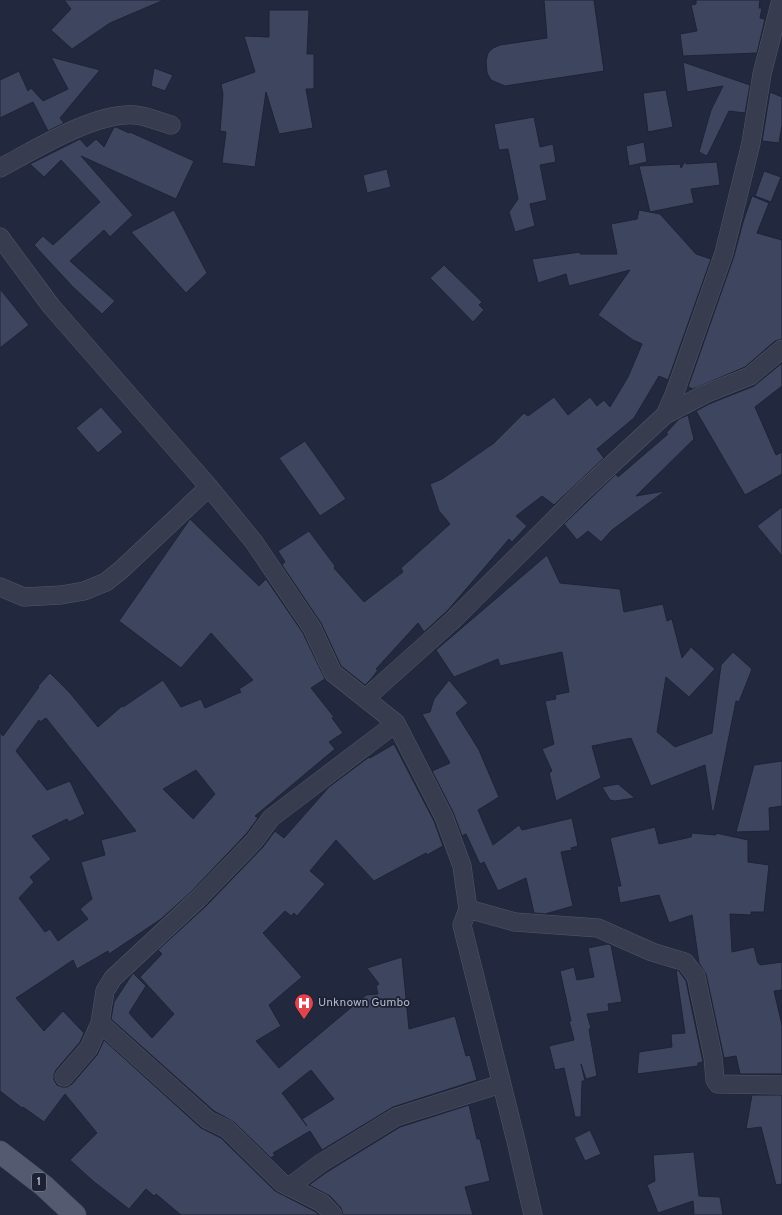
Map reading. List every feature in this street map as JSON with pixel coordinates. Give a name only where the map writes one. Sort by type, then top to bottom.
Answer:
[{"type":"main road","name":"1","points":[[0,1152],[44,1186],[75,1215]]},
{"type":"street","points":[[666,416],[724,252],[751,143],[762,74],[781,0]]},
{"type":"street","points":[[0,168],[65,134],[106,118],[136,115],[171,125]]},
{"type":"street","points":[[0,237],[51,306],[209,487],[254,542],[312,628],[333,673],[396,723],[444,817],[462,866],[468,909],[462,925],[533,1215]]},
{"type":"street","points":[[366,698],[452,621],[582,493],[666,416],[705,394],[750,376],[782,348]]},
{"type":"street","points":[[0,587],[24,597],[69,594],[84,591],[106,582],[121,570],[209,487]]},
{"type":"street","points":[[64,1077],[89,1048],[100,1023],[105,991],[113,978],[198,899],[256,840],[271,818],[396,723]]},
{"type":"street","points":[[468,909],[515,922],[598,928],[652,952],[685,962],[696,976],[713,1057],[715,1080],[718,1084],[782,1085]]},
{"type":"street","points":[[100,1023],[208,1120],[227,1129],[282,1183],[322,1203],[333,1215]]},
{"type":"street","points":[[289,1187],[321,1163],[396,1117],[502,1084]]},
{"type":"building","points":[[64,0],[164,0],[110,23],[72,49],[51,30],[71,9]]},
{"type":"building","points":[[544,0],[594,0],[604,71],[505,86],[491,80],[487,73],[486,61],[488,53],[493,48],[500,45],[547,38]]},
{"type":"building","points":[[696,0],[760,0],[759,8],[762,8],[760,18],[765,19],[757,53],[683,56],[680,34],[697,31],[691,5],[696,4]]},
{"type":"building","points":[[269,10],[309,10],[307,54],[314,54],[314,89],[306,89],[313,128],[279,134],[266,92],[255,167],[222,163],[226,132],[220,131],[223,94],[221,84],[255,72],[244,36],[269,37]]},
{"type":"building","points":[[51,57],[100,70],[60,118],[64,123],[48,131],[33,102],[0,118],[0,80],[19,71],[28,91],[31,88],[43,101],[68,89]]},
{"type":"building","points":[[683,62],[750,85],[745,113],[729,111],[707,156],[699,152],[711,110],[723,86],[687,92]]},
{"type":"building","points":[[154,68],[173,75],[165,91],[151,86]]},
{"type":"building","points":[[666,90],[673,127],[648,132],[643,93]]},
{"type":"building","points":[[770,92],[782,97],[782,125],[779,143],[762,141]]},
{"type":"building","points":[[534,117],[540,147],[553,144],[556,162],[540,165],[547,200],[530,204],[535,226],[515,232],[509,212],[518,199],[508,149],[499,150],[494,124]]},
{"type":"building","points":[[114,127],[129,133],[130,132],[194,161],[176,199],[81,156],[133,215],[110,237],[104,230],[70,261],[115,301],[102,314],[73,287],[34,245],[43,236],[53,245],[100,202],[61,160],[44,177],[30,164],[80,139],[87,147],[96,139],[104,147]]},
{"type":"building","points":[[644,142],[647,162],[629,166],[626,146]]},
{"type":"building","points":[[686,160],[686,164],[717,162],[720,185],[691,189],[694,203],[650,212],[639,166],[680,164],[681,168]]},
{"type":"building","points":[[387,169],[391,187],[367,193],[363,175]]},
{"type":"building","points":[[764,171],[781,177],[771,202],[755,196]]},
{"type":"building","points":[[752,196],[769,203],[757,233],[782,240],[782,339],[775,341],[745,367],[693,389],[688,387],[734,256]]},
{"type":"building","points":[[174,210],[207,273],[186,293],[131,232]]},
{"type":"building","points":[[639,210],[660,214],[696,254],[711,259],[668,380],[659,376],[634,418],[597,449],[604,458],[554,505],[542,496],[516,516],[527,526],[512,542],[509,539],[448,610],[424,632],[418,623],[376,669],[378,670],[365,685],[341,666],[321,623],[282,565],[285,562],[278,551],[309,531],[335,566],[334,568],[364,602],[403,572],[401,568],[450,524],[439,511],[430,484],[442,479],[494,443],[524,413],[528,416],[554,397],[568,415],[590,397],[597,406],[604,400],[610,407],[628,377],[642,344],[633,340],[598,315],[630,270],[569,286],[566,274],[538,283],[532,259],[580,252],[580,254],[617,254],[611,224],[637,219]]},
{"type":"building","points":[[444,265],[482,302],[479,305],[484,310],[473,322],[430,278]]},
{"type":"building","points":[[0,289],[29,325],[0,348]]},
{"type":"building","points":[[782,363],[782,386],[755,407],[776,455],[782,452],[782,474],[745,495],[696,411],[709,404],[754,386]]},
{"type":"building","points":[[101,407],[123,432],[98,453],[76,428]]},
{"type":"building","points":[[688,415],[694,439],[636,496],[665,491],[612,530],[601,542],[588,531],[577,540],[564,524],[616,474],[618,477],[668,434],[666,433],[679,419]]},
{"type":"building","points":[[305,441],[346,499],[320,516],[279,458]]},
{"type":"building","points":[[782,507],[782,556],[757,526]]},
{"type":"building","points":[[190,519],[259,586],[266,579],[303,633],[325,679],[311,688],[334,717],[332,718],[343,733],[329,742],[335,749],[255,816],[258,818],[247,833],[191,892],[161,919],[109,954],[108,951],[77,969],[73,960],[16,998],[44,1031],[63,1011],[84,1033],[80,1042],[56,1070],[54,1080],[57,1085],[67,1087],[72,1084],[97,1055],[104,1040],[201,1128],[221,1138],[275,1191],[319,1215],[181,1215],[156,1194],[154,1196],[146,1189],[129,1209],[93,1181],[70,1160],[97,1133],[65,1094],[44,1122],[23,1107],[22,1108],[0,1091],[0,732],[3,736],[39,687],[38,686],[50,673],[70,693],[98,727],[122,706],[123,707],[163,680],[181,707],[201,699],[205,708],[241,692],[239,689],[253,680],[211,633],[181,668],[119,621]],"holes":[[[46,718],[136,831],[101,840],[105,855],[81,862],[92,899],[80,909],[88,919],[58,941],[50,929],[45,932],[19,898],[34,882],[30,877],[51,859],[32,836],[67,819],[69,822],[85,814],[70,781],[47,790],[16,751],[39,720],[40,722]],[[196,770],[215,794],[193,819],[163,789]]]},
{"type":"building","points":[[547,555],[560,583],[620,589],[624,612],[663,604],[667,621],[672,619],[682,658],[691,647],[715,669],[689,697],[666,677],[657,732],[675,747],[712,733],[721,665],[733,652],[752,669],[739,702],[736,701],[714,811],[712,811],[705,765],[651,786],[631,738],[592,746],[601,778],[556,801],[549,773],[552,771],[542,749],[554,744],[545,701],[556,699],[555,695],[569,692],[562,652],[500,666],[498,659],[454,677],[436,650]]},
{"type":"building","points":[[449,680],[468,703],[456,713],[479,750],[499,797],[478,810],[493,845],[519,825],[522,830],[572,818],[578,846],[571,848],[572,850],[561,852],[573,906],[545,914],[534,913],[526,878],[498,891],[484,862],[480,864],[466,834],[462,836],[453,812],[432,771],[450,763],[422,714],[430,712],[434,699]]},
{"type":"building","points":[[394,744],[434,821],[443,846],[427,855],[426,853],[374,881],[336,840],[310,871],[325,884],[297,916],[294,913],[291,916],[285,911],[263,933],[302,977],[269,1005],[281,1026],[256,1041],[279,1068],[366,995],[378,994],[376,986],[379,984],[367,968],[402,957],[409,1029],[455,1016],[466,1056],[470,1055],[477,1080],[393,1107],[322,1150],[310,1131],[273,1153],[275,1155],[271,1158],[234,1122],[214,1111],[111,1019],[114,1002],[133,973],[146,986],[129,1013],[152,1038],[174,1014],[140,977],[162,954],[158,950],[206,906],[263,847],[275,831],[284,838],[329,787],[369,757],[370,758]],"holes":[[[311,1070],[334,1099],[302,1119],[307,1126],[282,1093]]]},
{"type":"building","points":[[782,761],[782,806],[769,808],[770,831],[736,832],[754,765]]},
{"type":"building","points":[[618,784],[635,798],[615,801],[610,800],[602,787]]},
{"type":"building","points":[[655,827],[659,844],[691,837],[692,833],[716,835],[716,833],[748,840],[748,862],[769,865],[764,912],[751,912],[751,915],[730,914],[732,952],[754,947],[758,963],[760,965],[782,962],[782,990],[774,991],[782,1025],[782,1074],[740,1074],[736,1056],[724,1058],[706,974],[699,963],[692,915],[669,923],[659,895],[620,903],[617,886],[621,886],[610,838]]},
{"type":"building","points":[[608,944],[611,945],[622,1002],[608,1004],[609,1011],[587,1014],[591,1028],[589,1029],[597,1076],[586,1079],[581,1064],[585,1081],[582,1081],[581,1117],[575,1117],[564,1068],[555,1070],[549,1046],[574,1040],[560,971],[574,967],[577,980],[594,977],[588,948]]},
{"type":"building","points":[[676,970],[679,971],[686,981],[703,1062],[698,1063],[698,1066],[637,1074],[639,1052],[672,1047],[671,1034],[685,1033]]},
{"type":"building","points":[[752,1095],[782,1095],[782,1184],[776,1185],[761,1127],[746,1129]]},
{"type":"building","points":[[469,1105],[477,1139],[480,1139],[490,1181],[465,1187],[473,1215],[343,1215],[341,1208],[330,1196],[309,1185],[327,1172],[400,1127]]},
{"type":"building","points":[[590,1130],[601,1154],[585,1161],[574,1138]]},
{"type":"building","points":[[694,1152],[699,1196],[720,1197],[723,1215],[694,1215],[693,1201],[658,1213],[647,1185],[655,1181],[653,1155]]},
{"type":"place","name":"Unknown Gumbo","points":[[304,1020]]}]
